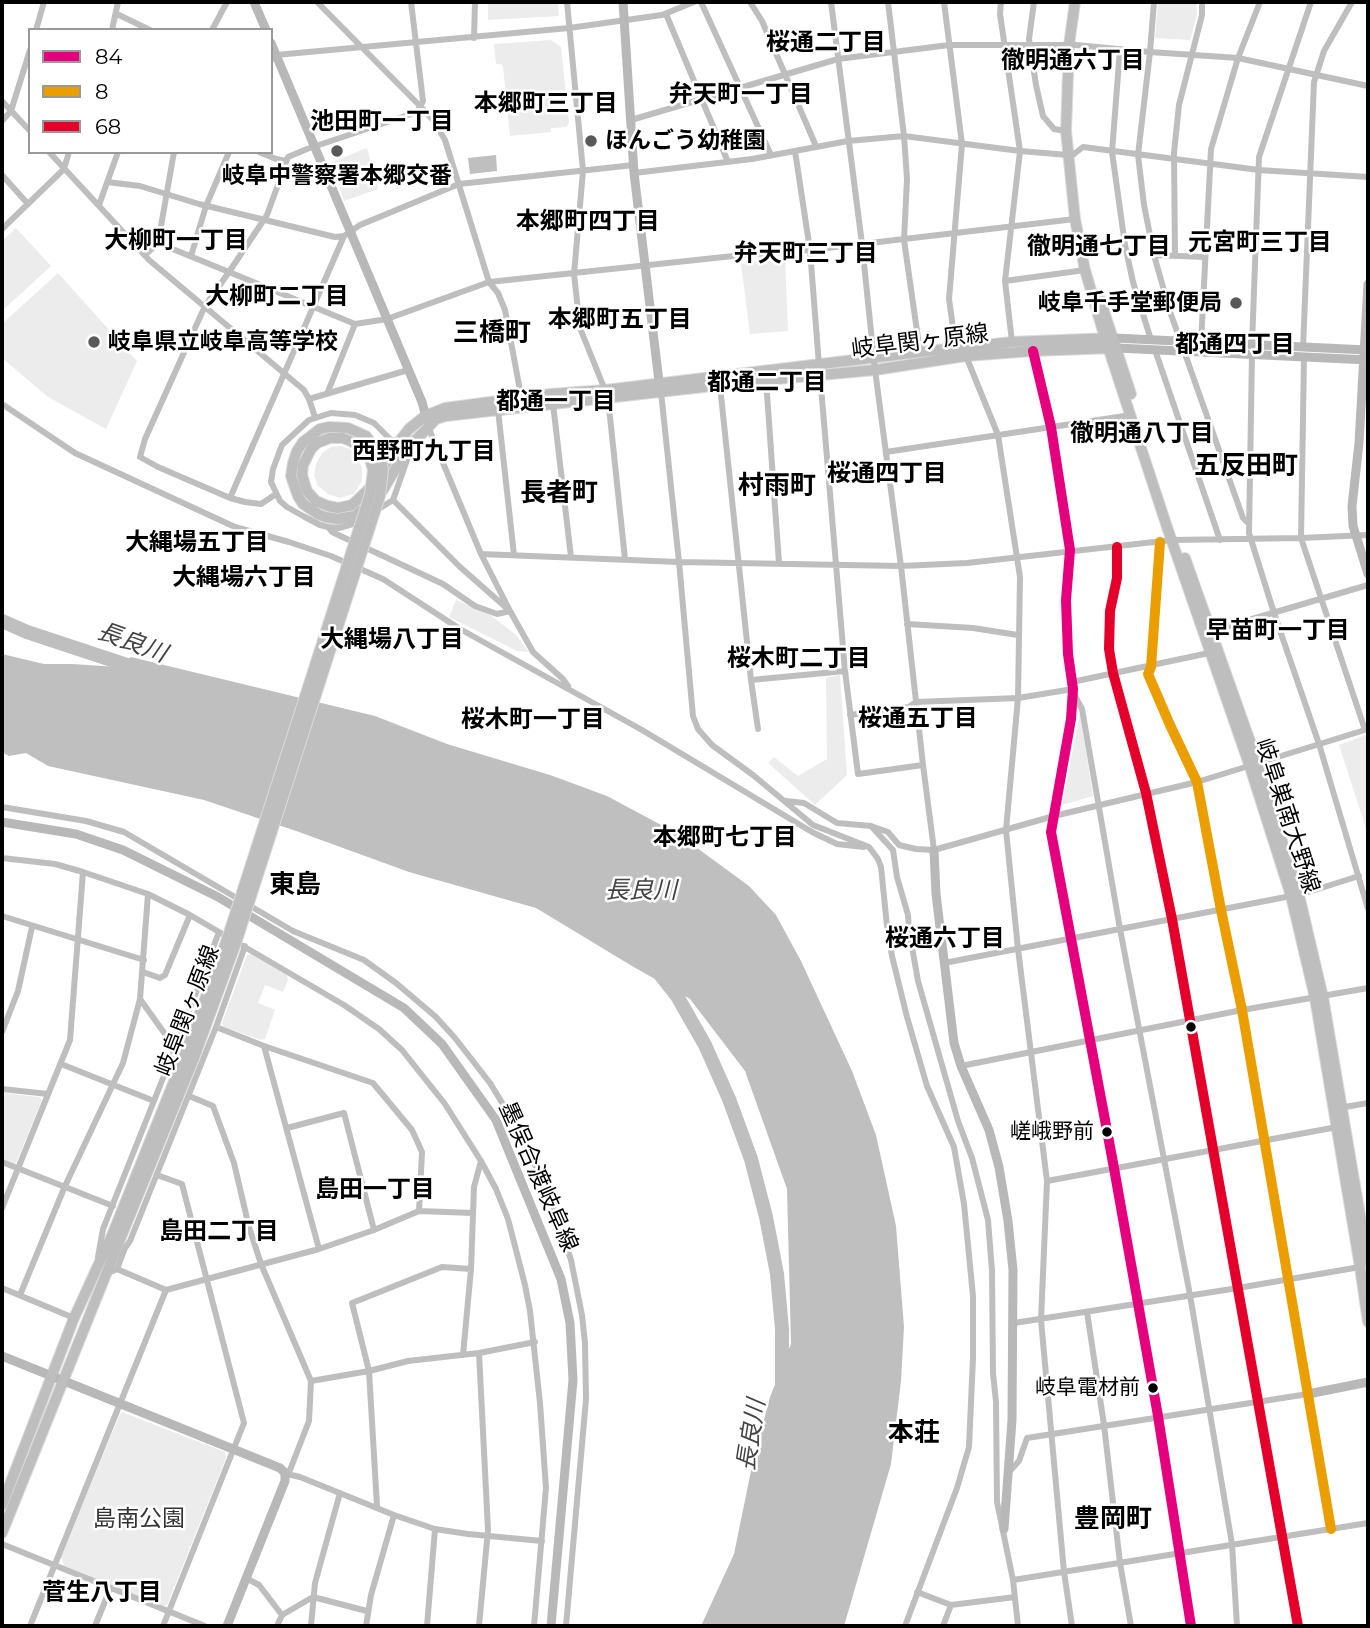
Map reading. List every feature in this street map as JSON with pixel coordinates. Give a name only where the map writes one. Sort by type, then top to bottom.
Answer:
[{"type":"main road","points":[[1075,2],[1066,131],[1088,254],[1111,343]]},
{"type":"main road","points":[[1082,2],[1073,45],[1071,154],[1075,219],[1085,270],[1111,343]]},
{"type":"main road","name":"岐阜関ヶ原線","points":[[660,387],[720,386],[766,380],[874,358],[1012,342],[1111,343]]},
{"type":"main road","name":"岐阜関ヶ原線","points":[[2,1533],[58,1378],[100,1273],[194,1058],[236,943],[380,496],[383,469],[379,454],[366,436],[348,428],[329,427],[320,429],[307,446],[297,451],[291,476],[298,496],[303,504],[317,514],[338,519],[355,516],[383,490],[404,444],[427,421],[445,408],[552,404],[660,387],[819,370],[875,370],[966,356],[1111,343]]},
{"type":"main road","name":"岐阜巣南大野線","points":[[1111,343],[1131,415],[1175,540],[1211,631],[1295,895],[1319,998],[1338,1108],[1364,1264],[1368,1322]]},
{"type":"main road","name":"岐阜巣南大野線","points":[[1111,343],[1209,653],[1254,765]]},
{"type":"main road","name":"岐阜関ヶ原線","points":[[427,421],[498,410],[551,394],[606,394]]},
{"type":"main road","name":"岐阜巣南大野線","points":[[1338,1108],[1337,1127],[1364,1264]]},
{"type":"main road","name":"岐阜関ヶ原線","points":[[2,1505],[58,1378],[75,1318],[100,1273]]},
{"type":"street","points":[[37,28],[44,2]]},
{"type":"street","points":[[113,28],[118,2]]},
{"type":"street","points":[[213,28],[227,2]]},
{"type":"street","points":[[254,2],[265,28]]},
{"type":"street","points":[[317,2],[421,107],[445,140],[489,282],[498,293],[505,310],[523,403]]},
{"type":"street","points":[[276,494],[261,504],[230,498],[139,457],[205,306],[264,220],[288,157],[417,112],[421,107],[423,101],[411,2]]},
{"type":"street","points":[[474,38],[475,2]]},
{"type":"street","points":[[567,2],[583,170],[574,274],[580,328],[606,394],[625,559]]},
{"type":"street","points":[[623,2],[634,169],[679,562],[693,716],[698,729],[712,745],[813,825],[873,851],[881,867],[890,946],[907,1017],[927,1086],[954,1147],[964,1204],[973,1296],[969,1447],[957,1488],[905,1626]]},
{"type":"street","points":[[569,689],[563,678],[533,652],[481,554],[433,439],[422,402],[347,233],[315,146],[274,58],[360,47],[569,29],[666,14],[694,2]]},
{"type":"street","points":[[702,2],[771,155]]},
{"type":"street","points":[[750,2],[762,21],[816,146]]},
{"type":"street","points":[[831,2],[901,566],[954,1043],[989,1130],[999,1167],[1008,1222],[1013,1270],[1014,1323],[1012,1420],[1004,1529]]},
{"type":"street","points":[[888,2],[907,179],[904,240],[920,352]]},
{"type":"street","points":[[944,2],[962,144],[949,299],[956,349]]},
{"type":"street","points":[[1001,2],[1000,14],[1020,151],[1005,281],[1012,342]]},
{"type":"street","points":[[1034,2],[1029,39],[1043,116],[1054,130],[1066,131]]},
{"type":"street","points":[[1154,2],[1138,155],[1144,205],[1170,312],[1243,518],[1250,524]]},
{"type":"street","points":[[1175,256],[1174,160],[1179,105],[1202,15],[1202,2]]},
{"type":"street","points":[[1201,343],[1211,149],[1238,58],[1260,2]]},
{"type":"street","points":[[1311,2],[1259,157],[1252,350],[1250,524],[1251,539],[1319,744],[1368,909]]},
{"type":"street","points":[[784,801],[804,803],[837,823],[871,826],[888,832],[899,845],[934,850],[1054,816],[1197,782],[1367,729],[1301,538],[1303,352],[1316,75],[1324,51],[1352,2]]},
{"type":"street","points":[[117,14],[146,28]]},
{"type":"street","points":[[666,14],[728,162]]},
{"type":"street","points":[[631,120],[838,59],[949,45],[1073,45],[1238,58],[1368,86]]},
{"type":"street","points":[[1120,49],[1112,152],[1125,245],[1133,282],[1153,345],[1220,540]]},
{"type":"street","points":[[2,121],[11,111],[28,56]]},
{"type":"street","points":[[2,101],[28,129]]},
{"type":"street","points":[[107,182],[139,186],[206,206],[335,237],[459,184],[583,170],[728,162],[848,141],[904,136],[1020,151],[1071,154],[1083,147],[1259,170],[1368,177]]},
{"type":"street","points":[[795,151],[810,250],[835,564],[849,715],[858,774],[923,765]]},
{"type":"street","points":[[51,154],[145,255],[304,390],[315,417]]},
{"type":"street","points":[[2,229],[64,169],[68,154]]},
{"type":"street","points":[[99,205],[117,154]]},
{"type":"street","points":[[145,255],[158,243],[174,154]]},
{"type":"street","points":[[191,256],[206,206],[228,154]]},
{"type":"street","points":[[264,154],[286,161]]},
{"type":"street","points":[[2,176],[28,204]]},
{"type":"street","points":[[158,243],[355,324],[387,319],[489,282],[904,240],[1075,219]]},
{"type":"street","points":[[230,498],[312,306],[347,233]]},
{"type":"street","points":[[1154,254],[1205,257]]},
{"type":"street","points":[[1005,281],[1085,270]]},
{"type":"street","points":[[1368,284],[1366,355],[1352,506],[1353,526],[1368,574]]},
{"type":"street","points":[[327,394],[355,324]]},
{"type":"street","points":[[1111,343],[1366,355]]},
{"type":"street","points":[[1182,347],[1201,343],[1252,350]]},
{"type":"street","points":[[1033,351],[1051,427],[1070,550],[1066,600],[1072,688],[1068,743],[1051,832],[1158,1416],[1191,1626]]},
{"type":"street","points":[[966,356],[998,435],[1020,577],[1018,698],[1006,830],[1047,1181],[1041,1320],[1064,1572],[1072,1626]]},
{"type":"street","points":[[309,399],[408,370]]},
{"type":"street","points":[[766,380],[779,563]]},
{"type":"street","points":[[720,386],[758,729]]},
{"type":"street","points":[[2,404],[75,453],[235,527],[331,556],[383,579],[460,629],[642,730],[812,832],[837,844],[869,847]]},
{"type":"street","points":[[552,404],[570,557]]},
{"type":"street","points":[[498,410],[514,555]]},
{"type":"street","points":[[331,413],[355,415],[374,423],[391,440],[404,444],[407,460],[393,500],[356,523],[339,528],[320,525],[280,501],[271,482],[282,445],[315,417],[331,413]]},
{"type":"street","points":[[886,452],[1131,415]]},
{"type":"street","points":[[393,500],[460,567],[510,611]]},
{"type":"street","points":[[328,527],[332,532],[443,584],[475,606],[497,614],[510,611]]},
{"type":"street","points":[[481,554],[679,562],[901,566],[967,563],[1175,540],[1368,535]]},
{"type":"street","points":[[1160,542],[1151,667],[1148,674],[1197,782],[1242,1010],[1331,1528]]},
{"type":"street","points":[[1117,547],[1117,578],[1110,611],[1109,649],[1113,673],[1146,793],[1172,919],[1298,1626]]},
{"type":"street","points":[[1211,631],[1368,585]]},
{"type":"street","points":[[907,624],[973,628],[1018,635]]},
{"type":"street","points":[[849,715],[909,707],[916,702],[1018,698],[1072,688],[1113,673],[1209,653]]},
{"type":"street","points":[[751,680],[845,671]]},
{"type":"street","points":[[1072,688],[1082,709],[1120,929],[1190,1294],[1232,1545],[1237,1626]]},
{"type":"street","points":[[2,807],[86,821],[124,832],[293,931],[364,960],[436,1017],[490,1083],[512,1119],[544,1183],[571,1260],[582,1315],[587,1371],[586,1399],[566,1626]]},
{"type":"street","name":"墨俣合渡岐阜線","points":[[2,822],[76,834],[123,850],[218,897],[404,1008],[442,1044],[496,1120],[561,1279],[570,1323],[573,1380],[551,1626]]},
{"type":"street","points":[[871,826],[893,850],[897,877],[908,915],[918,981],[988,1220],[992,1271],[998,1502],[1013,1580],[1018,1626]]},
{"type":"street","points":[[2,858],[55,864],[83,872],[148,894],[190,915],[344,1005],[379,1029],[402,1051],[445,1104],[481,1161],[508,1219],[525,1285],[535,1342],[546,1488],[534,1626]]},
{"type":"street","points":[[2,1208],[70,1040],[83,872]]},
{"type":"street","points":[[944,963],[1295,895],[1359,876]]},
{"type":"street","points":[[20,1295],[65,1186],[123,1063],[140,999],[148,894]]},
{"type":"street","points":[[143,972],[160,978],[165,975],[190,915]]},
{"type":"street","points":[[2,916],[144,960]]},
{"type":"street","points":[[2,1032],[18,991],[32,927]]},
{"type":"street","points":[[219,932],[103,1229],[100,1273],[117,1269],[166,1290],[319,1249],[419,1211],[473,1213]]},
{"type":"street","points":[[117,1269],[189,1096],[245,946]]},
{"type":"street","points":[[961,1066],[1242,1010],[1368,988]]},
{"type":"street","points":[[140,999],[175,1048]]},
{"type":"street","points":[[216,1027],[373,1083],[412,1130],[422,1152],[419,1211]]},
{"type":"street","points":[[264,1046],[319,1249]]},
{"type":"street","points":[[61,1063],[154,1101]]},
{"type":"street","points":[[2,1089],[48,1094]]},
{"type":"street","points":[[189,1096],[213,1106],[234,1163],[261,1264],[311,1381],[309,1421],[290,1470],[285,1473]]},
{"type":"street","points":[[1338,1108],[1368,1103]]},
{"type":"street","points":[[288,1128],[344,1113],[374,1230]]},
{"type":"street","points":[[1047,1181],[1337,1127]]},
{"type":"street","points":[[463,1354],[471,1269],[474,1187],[481,1161]]},
{"type":"street","points":[[2,1162],[113,1206]]},
{"type":"street","points":[[157,1175],[182,1184],[244,1423],[163,1626]]},
{"type":"street","points":[[1014,1323],[1238,1288],[1364,1264]]},
{"type":"street","points":[[377,1506],[369,1371],[352,1303],[442,1267],[471,1269]]},
{"type":"street","points":[[2,1288],[75,1318]]},
{"type":"street","points":[[30,1626],[166,1290]]},
{"type":"street","points":[[1087,1312],[1131,1626]]},
{"type":"street","points":[[311,1381],[408,1361],[479,1353],[535,1342]]},
{"type":"street","points":[[479,1353],[488,1535],[479,1626]]},
{"type":"street","points":[[2,1356],[280,1468],[285,1473],[435,1530],[542,1541]]},
{"type":"street","points":[[1008,1473],[1020,1461],[1027,1438],[1308,1394],[1368,1382]]},
{"type":"street","points":[[227,1626],[285,1481],[285,1473]]},
{"type":"street","points":[[311,1626],[315,1583],[340,1493]]},
{"type":"street","points":[[366,1626],[367,1611],[394,1515]]},
{"type":"street","points":[[1013,1580],[1368,1522]]},
{"type":"street","points":[[427,1626],[435,1530]]},
{"type":"street","points":[[2,1544],[205,1626]]},
{"type":"street","points":[[246,1578],[260,1585],[282,1615]]},
{"type":"street","points":[[95,1626],[110,1589]]},
{"type":"street","points":[[917,1592],[951,1605],[1015,1597]]},
{"type":"street","points":[[278,1626],[282,1615],[313,1597],[367,1611]]},
{"type":"street","points":[[943,1626],[951,1605]]},
{"type":"green space","points":[[488,2],[558,2],[559,16],[488,20]]},
{"type":"green space","points":[[1158,2],[1196,2],[1197,15],[1190,40],[1155,38]]},
{"type":"green space","points":[[551,40],[561,47],[569,123],[566,127],[551,128],[551,132],[510,136],[503,67],[496,64],[494,44]]},
{"type":"green space","points":[[367,148],[378,189],[344,201],[332,162]]},
{"type":"green space","points":[[16,228],[51,266],[2,311],[2,241]]},
{"type":"green space","points":[[785,259],[788,331],[750,334],[741,264]]},
{"type":"green space","points":[[58,273],[137,361],[106,429],[48,397],[2,358],[2,324]]},
{"type":"green space","points":[[331,447],[350,449],[357,456],[362,468],[362,481],[354,494],[340,498],[328,494],[318,486],[314,475],[322,453]]},
{"type":"green space","points":[[456,600],[489,614],[515,634],[529,652],[517,651],[449,617]]},
{"type":"green space","points":[[840,675],[847,775],[815,805],[768,763],[774,757],[798,776],[827,759],[826,678]]},
{"type":"green space","points":[[1080,713],[1093,796],[1062,805]]},
{"type":"green space","points":[[1368,734],[1368,835],[1339,745]]},
{"type":"green space","points":[[251,954],[287,975],[288,980],[283,992],[265,985],[258,1003],[275,1010],[265,1039],[261,1040],[224,1027],[222,1023],[247,955]]},
{"type":"green space","points":[[2,1093],[40,1097],[42,1100],[16,1163],[13,1164],[2,1160]]},
{"type":"green space","name":"島南公園","points":[[122,1412],[225,1452],[226,1458],[167,1605],[163,1606],[64,1566],[61,1557]]},
{"type":"water","points":[[496,155],[497,171],[470,174],[468,158]]},
{"type":"water","name":"長良川","points":[[2,654],[44,664],[117,667],[131,657],[375,716],[447,744],[550,775],[607,796],[678,834],[749,886],[776,915],[801,961],[852,1071],[876,1135],[896,1226],[904,1327],[901,1381],[891,1464],[844,1626],[701,1626],[734,1554],[752,1466],[770,1397],[791,1344],[787,1189],[745,1071],[690,999],[536,908],[409,872],[204,800],[48,766],[26,753],[9,756],[2,752]]},
{"type":"waterway","name":"長良川","points":[[2,621],[27,632],[139,669]]},
{"type":"waterway","name":"長良川","points":[[658,972],[677,996],[705,1045],[751,1159],[777,1274],[782,1329],[782,1384]]},
{"type":"transit line","name":"84","points":[[1033,351],[1051,427],[1070,550],[1066,600],[1068,654],[1073,689],[1071,719],[1051,832],[1158,1416],[1191,1626]]},
{"type":"transit line","name":"8","points":[[1160,542],[1151,667],[1148,674],[1197,782],[1242,1010],[1331,1529]]},
{"type":"transit line","name":"68","points":[[1117,547],[1117,578],[1110,611],[1109,649],[1113,673],[1146,793],[1172,919],[1298,1626]]},
{"type":"place","name":"ほんごう幼稚園","points":[[591,141]]},
{"type":"place","name":"岐阜中警察署本郷交番","points":[[337,151]]},
{"type":"place","name":"岐阜千手堂郵便局","points":[[1236,303]]},
{"type":"place","name":"岐阜県立岐阜高等学校","points":[[94,342]]},
{"type":"place","name":"嵯峨野前","points":[[1107,1132]]},
{"type":"place","name":"岐阜電材前","points":[[1153,1388]]},
{"type":"district","name":"桜通二丁目","points":[[826,43]]},
{"type":"district","name":"徹明通六丁目","points":[[1073,61]]},
{"type":"district","name":"弁天町一丁目","points":[[741,95]]},
{"type":"district","name":"本郷町三丁目","points":[[546,104]]},
{"type":"district","name":"池田町一丁目","points":[[382,122]]},
{"type":"district","name":"本郷町四丁目","points":[[588,222]]},
{"type":"district","name":"大柳町一丁目","points":[[176,241]]},
{"type":"district","name":"元宮町三丁目","points":[[1260,243]]},
{"type":"district","name":"徹明通七丁目","points":[[1099,247]]},
{"type":"district","name":"弁天町三丁目","points":[[806,254]]},
{"type":"district","name":"大柳町二丁目","points":[[277,297]]},
{"type":"district","name":"本郷町五丁目","points":[[620,320]]},
{"type":"district","name":"三橋町","points":[[492,333]]},
{"type":"district","name":"都通四丁目","points":[[1235,345]]},
{"type":"district","name":"都通二丁目","points":[[767,383]]},
{"type":"district","name":"都通一丁目","points":[[556,402]]},
{"type":"district","name":"徹明通八丁目","points":[[1142,434]]},
{"type":"district","name":"西野町九丁目","points":[[424,452]]},
{"type":"district","name":"五反田町","points":[[1246,466]]},
{"type":"district","name":"桜通四丁目","points":[[887,474]]},
{"type":"district","name":"村雨町","points":[[777,486]]},
{"type":"district","name":"長者町","points":[[559,493]]},
{"type":"district","name":"大縄場五丁目","points":[[197,543]]},
{"type":"district","name":"大縄場六丁目","points":[[244,578]]},
{"type":"district","name":"早苗町一丁目","points":[[1278,631]]},
{"type":"district","name":"大縄場八丁目","points":[[392,640]]},
{"type":"district","name":"桜木町二丁目","points":[[799,659]]},
{"type":"district","name":"桜通五丁目","points":[[918,719]]},
{"type":"district","name":"桜木町一丁目","points":[[533,720]]},
{"type":"district","name":"本郷町七丁目","points":[[725,838]]},
{"type":"district","name":"東島","points":[[295,885]]},
{"type":"district","name":"桜通六丁目","points":[[945,939]]},
{"type":"district","name":"島田一丁目","points":[[375,1190]]},
{"type":"district","name":"島田二丁目","points":[[219,1232]]},
{"type":"district","name":"本荘","points":[[914,1433]]},
{"type":"district","name":"豊岡町","points":[[1113,1519]]},
{"type":"district","name":"菅生八丁目","points":[[102,1593]]}]
